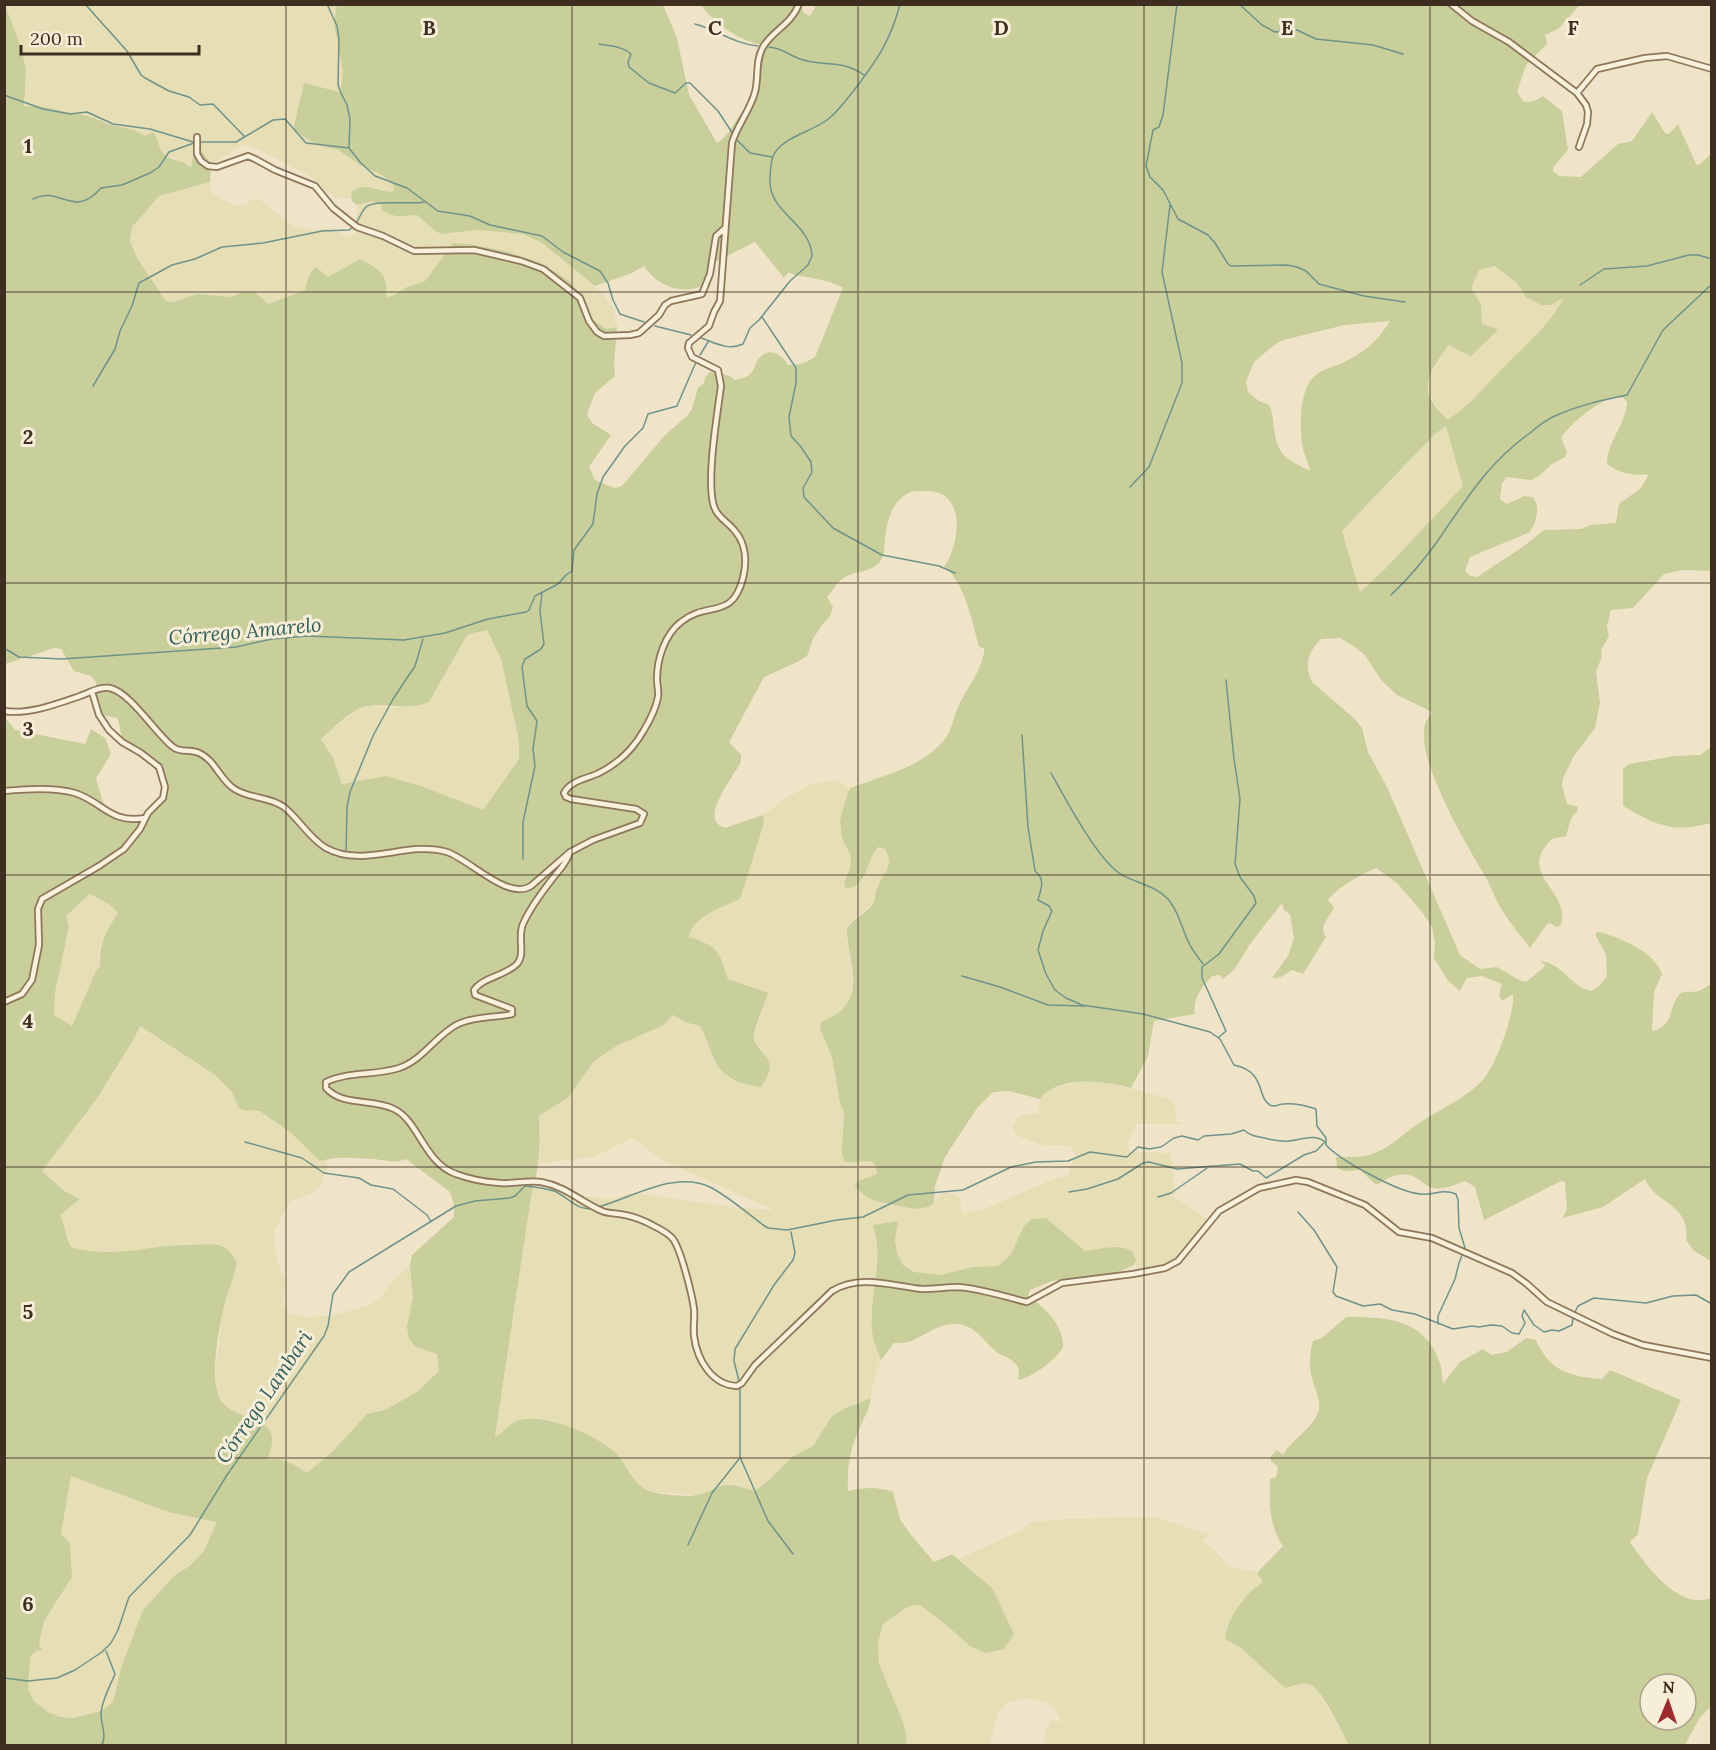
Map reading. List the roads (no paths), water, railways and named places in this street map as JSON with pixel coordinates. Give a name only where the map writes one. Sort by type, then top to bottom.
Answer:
[{"type":"street","points":[[4,711],[24,711],[105,688],[118,692],[174,748],[202,754],[234,790],[274,801],[284,807],[325,847],[341,854],[360,856],[410,849],[437,850],[465,861],[478,872],[494,880],[526,890],[570,852],[593,840],[640,823],[643,818],[642,811],[636,808],[571,799],[564,793],[567,788],[579,780],[612,766],[633,749],[657,700],[658,668],[670,635],[680,622],[691,615],[730,604],[736,598],[743,578],[745,554],[741,540],[735,530],[718,515],[713,506],[710,488],[722,386],[720,376],[718,370],[692,357],[688,348],[689,343],[705,332],[712,323],[713,315],[720,302],[732,143],[735,131],[748,110],[755,92],[761,50],[765,43],[790,21],[799,4]]},
{"type":"street","points":[[1451,4],[1472,21],[1509,42],[1577,93],[1588,112],[1587,124],[1579,147]]},
{"type":"street","points":[[1577,93],[1597,69],[1645,58],[1667,56],[1712,69]]},
{"type":"street","points":[[197,137],[196,154],[201,162],[208,166],[217,167],[248,156],[315,186],[333,208],[357,227],[414,251],[474,250],[521,261],[543,269],[580,298],[589,321],[597,332],[604,336],[614,337],[639,333],[671,301],[702,294],[710,274],[716,236],[724,229]]},
{"type":"street","points":[[4,1002],[22,994],[32,980],[39,945],[38,909],[42,899],[124,849],[140,830],[145,818],[163,798],[165,788],[159,767],[122,742],[109,730],[99,715],[92,692]]},
{"type":"street","points":[[4,791],[25,789],[70,792],[82,796],[116,816],[132,819],[145,818]]},
{"type":"street","points":[[570,852],[567,862],[552,879],[526,917],[520,931],[522,954],[520,959],[515,965],[492,979],[478,984],[474,990],[475,995],[512,1009],[512,1014],[467,1021],[456,1025],[414,1061],[386,1071],[336,1077],[327,1082],[326,1088],[332,1095],[392,1107],[402,1113],[433,1157],[454,1174],[501,1183],[540,1181],[560,1186],[604,1212],[635,1218],[655,1226],[672,1237],[680,1253],[694,1309],[695,1339],[699,1351],[708,1371],[722,1384],[737,1386],[742,1383],[755,1365],[832,1291],[842,1285],[857,1282],[924,1289],[960,1287],[997,1293],[1027,1302],[1062,1283],[1166,1268],[1178,1261],[1219,1211],[1259,1188],[1296,1180],[1308,1182],[1365,1205],[1399,1232],[1432,1238],[1512,1273],[1547,1302],[1613,1334],[1651,1347],[1712,1358]]},
{"type":"waterway","points":[[85,4],[127,51],[141,75],[169,91],[189,97],[200,105],[213,104],[244,136]]},
{"type":"waterway","points":[[327,4],[337,26],[339,39],[338,84],[350,119],[349,148]]},
{"type":"waterway","name":"Córrego Amarelo","points":[[701,338],[732,347],[743,344],[750,328],[790,281],[808,265],[812,256],[810,245],[805,235],[776,202],[772,193],[770,174],[773,158],[776,151],[787,141],[821,124],[842,106],[882,49],[900,4]]},
{"type":"waterway","points":[[1177,4],[1163,115],[1159,127],[1153,130],[1146,166],[1150,177],[1163,190],[1178,219],[1208,235],[1231,266],[1287,265],[1297,267],[1306,271],[1319,284],[1364,296],[1405,302]]},
{"type":"waterway","points":[[1239,4],[1262,25],[1275,32],[1297,30],[1316,39],[1373,45],[1403,54]]},
{"type":"waterway","points":[[695,24],[742,43],[758,46]]},
{"type":"waterway","points":[[599,44],[620,48],[631,54],[629,67],[649,83],[675,93],[686,83],[690,83],[718,111],[733,134]]},
{"type":"waterway","points":[[769,47],[808,61],[848,67],[864,75]]},
{"type":"waterway","points":[[4,95],[43,109],[70,114],[87,112],[113,124],[150,129],[193,142]]},
{"type":"waterway","points":[[199,142],[236,142],[273,120],[285,119],[306,143],[349,148],[375,176],[407,188],[438,211],[470,216],[490,225],[542,236],[563,252],[600,271],[608,283],[620,314],[644,322]]},
{"type":"waterway","points":[[737,140],[750,153],[772,157]]},
{"type":"waterway","points":[[33,199],[51,196],[74,202],[82,201],[101,188],[122,185],[150,173],[159,167],[169,152],[194,143]]},
{"type":"waterway","points":[[93,386],[115,349],[139,283],[172,265],[195,259],[222,247],[263,243],[322,231],[349,230],[355,225],[366,207],[371,205],[424,202]]},
{"type":"waterway","points":[[1130,487],[1149,467],[1182,383],[1182,363],[1162,272],[1170,205]]},
{"type":"waterway","points":[[1580,285],[1604,269],[1647,266],[1689,255],[1712,259]]},
{"type":"waterway","points":[[1391,595],[1434,546],[1480,481],[1502,456],[1539,425],[1553,417],[1566,411],[1627,395],[1663,330],[1712,284]]},
{"type":"waterway","points":[[762,317],[796,368],[796,383],[789,417],[791,436],[811,462],[812,472],[803,488],[804,497],[833,528],[882,555],[939,566],[955,573]]},
{"type":"waterway","points":[[655,326],[691,335]]},
{"type":"waterway","name":"Córrego Amarelo","points":[[700,355],[708,342]]},
{"type":"waterway","name":"Córrego Amarelo","points":[[4,648],[19,657],[62,659],[236,647],[272,639],[307,636],[404,640],[445,633],[488,619],[526,612],[535,596],[558,584],[572,571],[574,550],[593,524],[597,494],[603,477],[625,446],[643,428],[648,414],[677,406],[696,362]]},
{"type":"waterway","points":[[523,859],[523,822],[535,766],[533,749],[537,721],[527,706],[522,667],[525,659],[541,649],[544,644],[540,611],[542,593]]},
{"type":"waterway","points":[[346,853],[347,807],[350,792],[373,736],[393,699],[415,666],[423,639]]},
{"type":"waterway","points":[[1219,1037],[1226,1031],[1202,978],[1202,967],[1219,954],[1256,903],[1235,864],[1240,799],[1226,680]]},
{"type":"waterway","points":[[1022,735],[1028,827],[1035,871],[1042,881],[1038,900],[1049,906],[1052,911],[1038,950],[1046,974],[1055,990],[1082,1005],[1143,1014],[1210,1032],[1220,1039],[1234,1065],[1252,1073],[1270,1105],[1291,1104],[1316,1109],[1317,1126],[1326,1138],[1326,1145],[1333,1152],[1370,1175],[1398,1188],[1420,1194],[1446,1192],[1456,1194],[1459,1228],[1465,1248],[1455,1279],[1438,1316],[1438,1324]]},
{"type":"waterway","points":[[1051,773],[1082,826],[1110,865],[1119,873],[1157,890],[1172,904],[1191,947],[1203,964]]},
{"type":"waterway","points":[[962,976],[1048,1005],[1085,1006]]},
{"type":"waterway","name":"Córrego Lambari","points":[[598,1207],[668,1183],[696,1183],[717,1191],[768,1228],[787,1230],[863,1217],[908,1195],[963,1190],[1011,1167],[1036,1162],[1068,1161],[1090,1152],[1127,1157],[1138,1147],[1149,1149],[1161,1147],[1174,1138],[1182,1136],[1198,1140],[1204,1136],[1231,1134],[1244,1130],[1254,1136],[1277,1141],[1312,1137],[1325,1142]]},
{"type":"waterway","points":[[245,1142],[302,1158],[324,1173],[359,1178],[371,1185],[393,1189],[427,1215],[431,1222]]},
{"type":"waterway","points":[[1069,1192],[1118,1179],[1143,1163],[1149,1162],[1177,1169],[1240,1164],[1253,1171],[1258,1171],[1266,1178],[1304,1155],[1316,1151],[1324,1143]]},
{"type":"waterway","points":[[1158,1197],[1171,1193],[1210,1166]]},
{"type":"waterway","name":"Córrego Lambari","points":[[4,1678],[28,1681],[57,1678],[75,1670],[102,1652],[111,1643],[129,1597],[190,1535],[227,1475],[324,1336],[328,1326],[333,1294],[349,1272],[456,1206],[475,1201],[510,1198],[525,1186],[554,1191],[578,1206],[594,1208]]},
{"type":"waterway","points":[[1298,1212],[1314,1230],[1337,1267],[1333,1292],[1336,1296],[1363,1306],[1380,1304],[1392,1310],[1415,1314],[1453,1329],[1491,1325],[1502,1326],[1512,1333],[1519,1334],[1525,1323],[1522,1316],[1524,1310],[1534,1325],[1544,1332],[1559,1331],[1572,1325],[1573,1317]]},
{"type":"waterway","points":[[739,1381],[734,1361],[735,1349],[774,1285],[793,1260],[795,1253],[791,1232]]},
{"type":"waterway","name":"Córrego Lambari","points":[[1575,1312],[1578,1306],[1594,1298],[1646,1303],[1673,1296],[1696,1295],[1712,1304]]},
{"type":"waterway","points":[[740,1386],[740,1457],[768,1521],[793,1554]]},
{"type":"waterway","points":[[688,1545],[712,1493],[739,1459]]},
{"type":"waterway","points":[[101,1746],[104,1738],[102,1707],[115,1674],[106,1651]]}]
